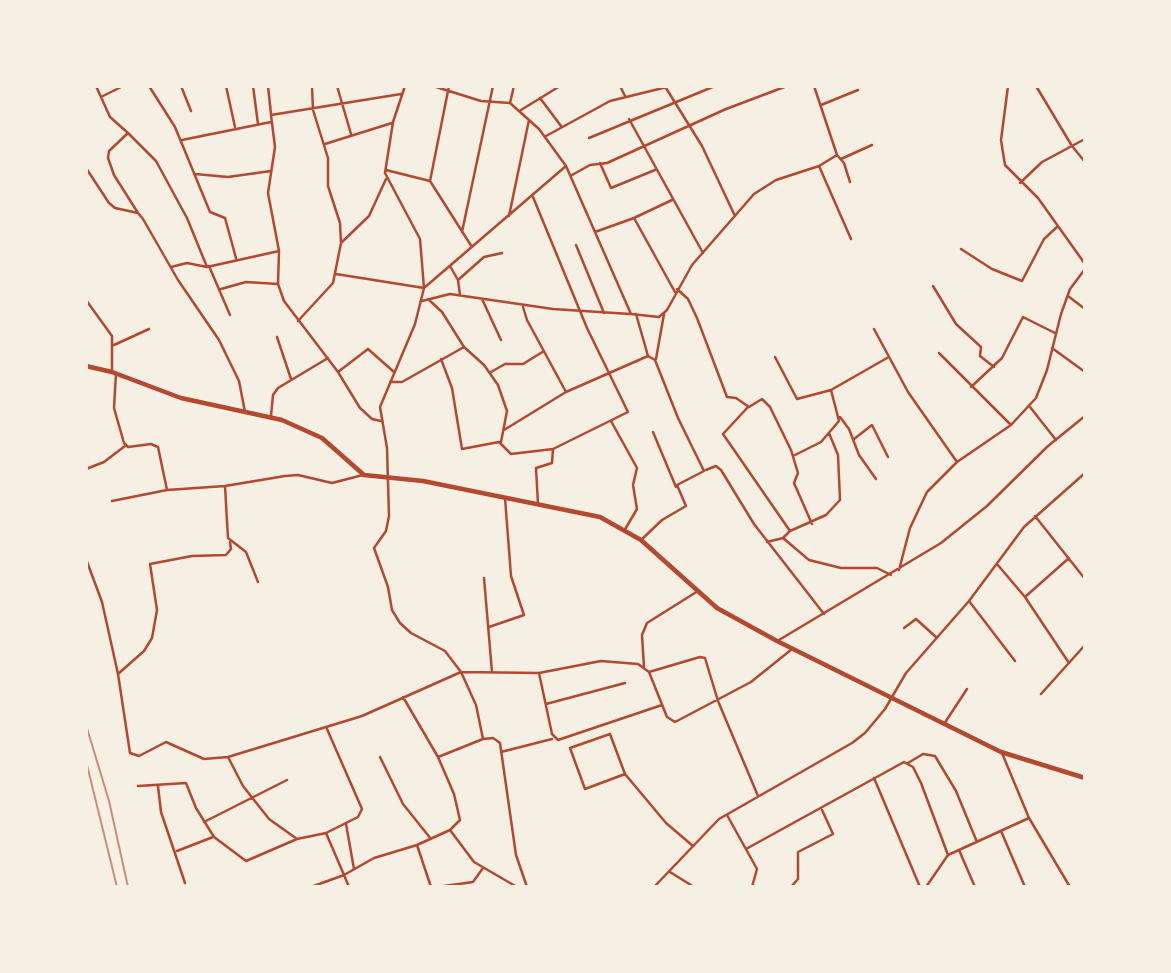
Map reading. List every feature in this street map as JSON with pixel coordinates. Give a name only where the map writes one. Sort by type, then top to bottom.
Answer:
[{"type":"main road","points":[[86,366],[114,373],[181,398],[271,416],[322,438],[364,475],[423,481],[600,517],[641,540],[718,608],[777,641],[891,700],[1001,752],[1085,778]]},
{"type":"street","points":[[96,86],[110,117],[156,161],[187,218],[221,289],[230,315]]},
{"type":"street","points":[[101,97],[123,86]]},
{"type":"street","points":[[149,86],[166,109],[210,212],[225,218],[236,258]]},
{"type":"street","points":[[181,86],[191,111]]},
{"type":"street","points":[[226,86],[235,127]]},
{"type":"street","points":[[253,86],[258,124]]},
{"type":"street","points":[[268,86],[275,147],[271,171],[270,212],[279,251],[278,284],[284,301],[328,358],[366,415],[380,421]]},
{"type":"street","points":[[298,321],[327,292],[336,274],[341,243],[340,223],[330,195],[325,144],[313,110],[313,86]]},
{"type":"street","points":[[337,86],[340,104],[351,134]]},
{"type":"street","points":[[405,86],[393,122],[385,170],[386,179],[420,239],[424,288],[422,301],[382,398],[380,421],[387,448],[389,478],[388,526],[374,548],[388,587],[392,610],[405,628],[445,651],[461,672],[475,705],[483,739]]},
{"type":"street","points":[[433,86],[489,103],[510,103],[521,110],[546,136],[572,175],[633,314],[648,356],[655,360]]},
{"type":"street","points":[[449,86],[430,181],[472,247]]},
{"type":"street","points":[[462,232],[493,86]]},
{"type":"street","points":[[510,103],[514,86]]},
{"type":"street","points":[[521,110],[560,86]]},
{"type":"street","points":[[620,86],[625,96]]},
{"type":"street","points":[[546,136],[625,96],[671,86]]},
{"type":"street","points":[[589,138],[629,119],[715,86]]},
{"type":"street","points":[[572,175],[590,165],[787,86]]},
{"type":"street","points":[[814,86],[837,156],[841,159],[850,182]]},
{"type":"street","points":[[899,569],[917,510],[927,492],[957,462],[1011,425],[1030,407],[1042,386],[1068,296],[1085,267],[1038,198],[1020,184],[1005,165],[1002,153],[1007,86]]},
{"type":"street","points":[[1036,86],[1072,146],[1085,162]]},
{"type":"street","points":[[666,88],[690,127],[735,216]]},
{"type":"street","points":[[821,105],[858,90]]},
{"type":"street","points":[[271,115],[402,93]]},
{"type":"street","points":[[540,98],[562,128]]},
{"type":"street","points":[[509,216],[529,118]]},
{"type":"street","points":[[629,119],[702,253]]},
{"type":"street","points":[[181,140],[235,127],[271,122]]},
{"type":"street","points":[[325,144],[393,122]]},
{"type":"street","points":[[128,133],[110,151],[108,158],[114,175],[230,360],[239,381],[245,412]]},
{"type":"street","points":[[1020,184],[1042,162],[1085,139]]},
{"type":"street","points":[[841,159],[872,145]]},
{"type":"street","points":[[705,471],[678,418],[655,360],[664,314],[676,290],[702,253],[764,186],[819,166],[837,156]]},
{"type":"street","points":[[600,163],[611,188],[655,170]]},
{"type":"street","points":[[336,274],[424,288],[566,166]]},
{"type":"street","points":[[819,166],[851,239]]},
{"type":"street","points":[[86,168],[115,208],[138,213]]},
{"type":"street","points":[[385,170],[430,181]]},
{"type":"street","points":[[195,174],[228,177],[271,171]]},
{"type":"street","points":[[341,243],[369,216],[386,179]]},
{"type":"street","points":[[501,442],[511,454],[553,450],[628,412],[581,312],[533,197]]},
{"type":"street","points":[[595,232],[672,200]]},
{"type":"street","points":[[634,218],[676,290],[688,299],[727,397],[736,398],[748,407]]},
{"type":"street","points":[[961,249],[992,269],[1022,281],[1044,239],[1057,227]]},
{"type":"street","points":[[576,245],[604,313]]},
{"type":"street","points":[[171,267],[187,263],[208,266],[279,251]]},
{"type":"street","points":[[458,280],[484,257],[502,253]]},
{"type":"street","points":[[450,266],[458,280],[460,295]]},
{"type":"street","points":[[221,289],[246,282],[278,284]]},
{"type":"street","points":[[933,286],[956,324],[981,347],[980,356],[994,367]]},
{"type":"street","points":[[422,301],[460,295],[523,306],[581,312],[653,317],[664,314]]},
{"type":"street","points":[[1068,296],[1085,309]]},
{"type":"street","points":[[428,299],[442,312],[464,347],[491,372],[507,411],[501,442]]},
{"type":"street","points":[[482,299],[501,340]]},
{"type":"street","points":[[86,300],[109,328],[114,345],[114,408],[125,446]]},
{"type":"street","points":[[523,306],[527,320],[566,392]]},
{"type":"street","points":[[971,387],[994,367],[1009,346],[1023,317],[1055,334]]},
{"type":"street","points":[[874,329],[887,358],[921,413],[957,462]]},
{"type":"street","points":[[114,345],[149,330]]},
{"type":"street","points":[[278,337],[291,379]]},
{"type":"street","points":[[390,382],[402,382],[464,347]]},
{"type":"street","points":[[1052,348],[1085,372]]},
{"type":"street","points":[[338,372],[368,349],[394,372]]},
{"type":"street","points":[[491,372],[505,364],[523,364],[545,351]]},
{"type":"street","points":[[939,353],[1011,425]]},
{"type":"street","points":[[504,430],[566,392],[648,356]]},
{"type":"street","points":[[775,357],[797,399],[831,390],[887,358]]},
{"type":"street","points":[[271,416],[273,395],[291,379],[328,358]]},
{"type":"street","points":[[441,359],[452,388],[461,447],[501,442]]},
{"type":"street","points":[[831,390],[840,417],[854,439],[859,455],[876,479]]},
{"type":"street","points":[[790,531],[723,434],[748,407],[759,400],[765,401],[793,456],[798,473],[794,483],[812,524]]},
{"type":"street","points":[[1030,407],[1056,440]]},
{"type":"street","points":[[777,641],[891,575],[967,524],[1085,416]]},
{"type":"street","points":[[793,456],[821,442],[840,417]]},
{"type":"street","points":[[611,421],[637,468],[633,485],[638,503],[624,531]]},
{"type":"street","points":[[854,439],[872,425],[888,457]]},
{"type":"street","points":[[641,540],[654,526],[686,506],[653,432]]},
{"type":"street","points":[[767,542],[783,538],[790,531],[812,524],[835,507],[842,492],[838,455],[828,432]]},
{"type":"street","points":[[86,469],[104,462],[125,446],[151,444],[158,447],[167,490]]},
{"type":"street","points":[[538,504],[536,468],[551,464],[553,450]]},
{"type":"street","points":[[676,487],[705,471],[719,467],[767,542],[824,614]]},
{"type":"street","points":[[654,887],[727,814],[865,733],[891,700],[906,673],[969,601],[1035,516],[1085,473]]},
{"type":"street","points":[[112,501],[167,490],[225,486],[298,475],[324,482],[343,482],[364,475]]},
{"type":"street","points":[[118,674],[144,651],[152,638],[157,610],[150,564],[191,556],[226,555],[231,549],[225,486]]},
{"type":"street","points":[[489,627],[524,615],[511,576],[505,498]]},
{"type":"street","points":[[1035,516],[1085,579]]},
{"type":"street","points":[[783,538],[809,560],[841,568],[877,568],[891,575]]},
{"type":"street","points":[[230,542],[246,552],[258,582]]},
{"type":"street","points":[[1024,597],[1070,557]]},
{"type":"street","points":[[86,559],[102,602],[118,674],[127,748],[134,756],[139,757],[166,742],[204,758],[228,757],[362,716],[461,672],[539,673],[601,661],[645,667],[667,717],[675,722],[718,701],[769,670],[792,649]]},
{"type":"street","points":[[997,564],[1024,597],[1069,663]]},
{"type":"street","points":[[484,578],[492,672]]},
{"type":"street","points":[[645,667],[642,635],[647,623],[698,591]]},
{"type":"street","points":[[969,601],[1016,662]]},
{"type":"street","points":[[904,628],[916,619],[936,637]]},
{"type":"street","points":[[1041,694],[1085,645]]},
{"type":"street","points":[[649,672],[703,657],[718,701],[759,797]]},
{"type":"street","points":[[539,673],[554,738]]},
{"type":"street","points":[[546,704],[625,683]]},
{"type":"street","points":[[944,724],[967,689]]},
{"type":"street","points":[[311,887],[344,875],[374,858],[431,839],[457,824],[460,814],[438,757],[402,696]]},
{"type":"street","points":[[502,752],[662,705]]},
{"type":"street","points":[[138,786],[186,783],[204,822],[214,836],[230,851],[249,861],[297,839],[326,833],[358,817],[362,809],[326,727]]},
{"type":"street","points":[[625,774],[585,789],[570,748],[610,734],[625,774],[666,823],[693,846]]},
{"type":"street","points":[[438,757],[483,739],[498,740],[516,855],[527,887]]},
{"type":"street","points":[[1001,752],[1030,818],[1070,887]]},
{"type":"street","points":[[746,849],[899,763],[908,763],[922,754],[935,756],[956,790],[976,842]]},
{"type":"street","points":[[228,757],[251,797],[268,819],[297,839]]},
{"type":"street","points":[[380,757],[399,797],[431,839]]},
{"type":"street","points":[[908,763],[921,783],[948,855]]},
{"type":"street","points":[[874,777],[920,887]]},
{"type":"street","points":[[204,822],[287,780]]},
{"type":"street","points":[[158,786],[162,812],[177,851],[185,883]]},
{"type":"street","points":[[791,887],[798,879],[798,852],[833,834],[821,809]]},
{"type":"street","points":[[727,814],[757,869],[752,887]]},
{"type":"street","points":[[926,887],[948,855],[1030,818]]},
{"type":"street","points":[[345,824],[354,869]]},
{"type":"street","points":[[450,830],[474,862],[517,887]]},
{"type":"street","points":[[1001,831],[1025,887]]},
{"type":"street","points":[[326,833],[349,887]]},
{"type":"street","points":[[177,851],[214,836]]},
{"type":"street","points":[[417,845],[431,887]]},
{"type":"street","points":[[960,850],[975,887]]},
{"type":"street","points":[[437,887],[473,882],[483,868]]},
{"type":"street","points":[[669,872],[694,887]]},
{"type":"railway","points":[[86,725],[109,801],[128,887]]},
{"type":"railway","points":[[86,761],[117,887]]}]
